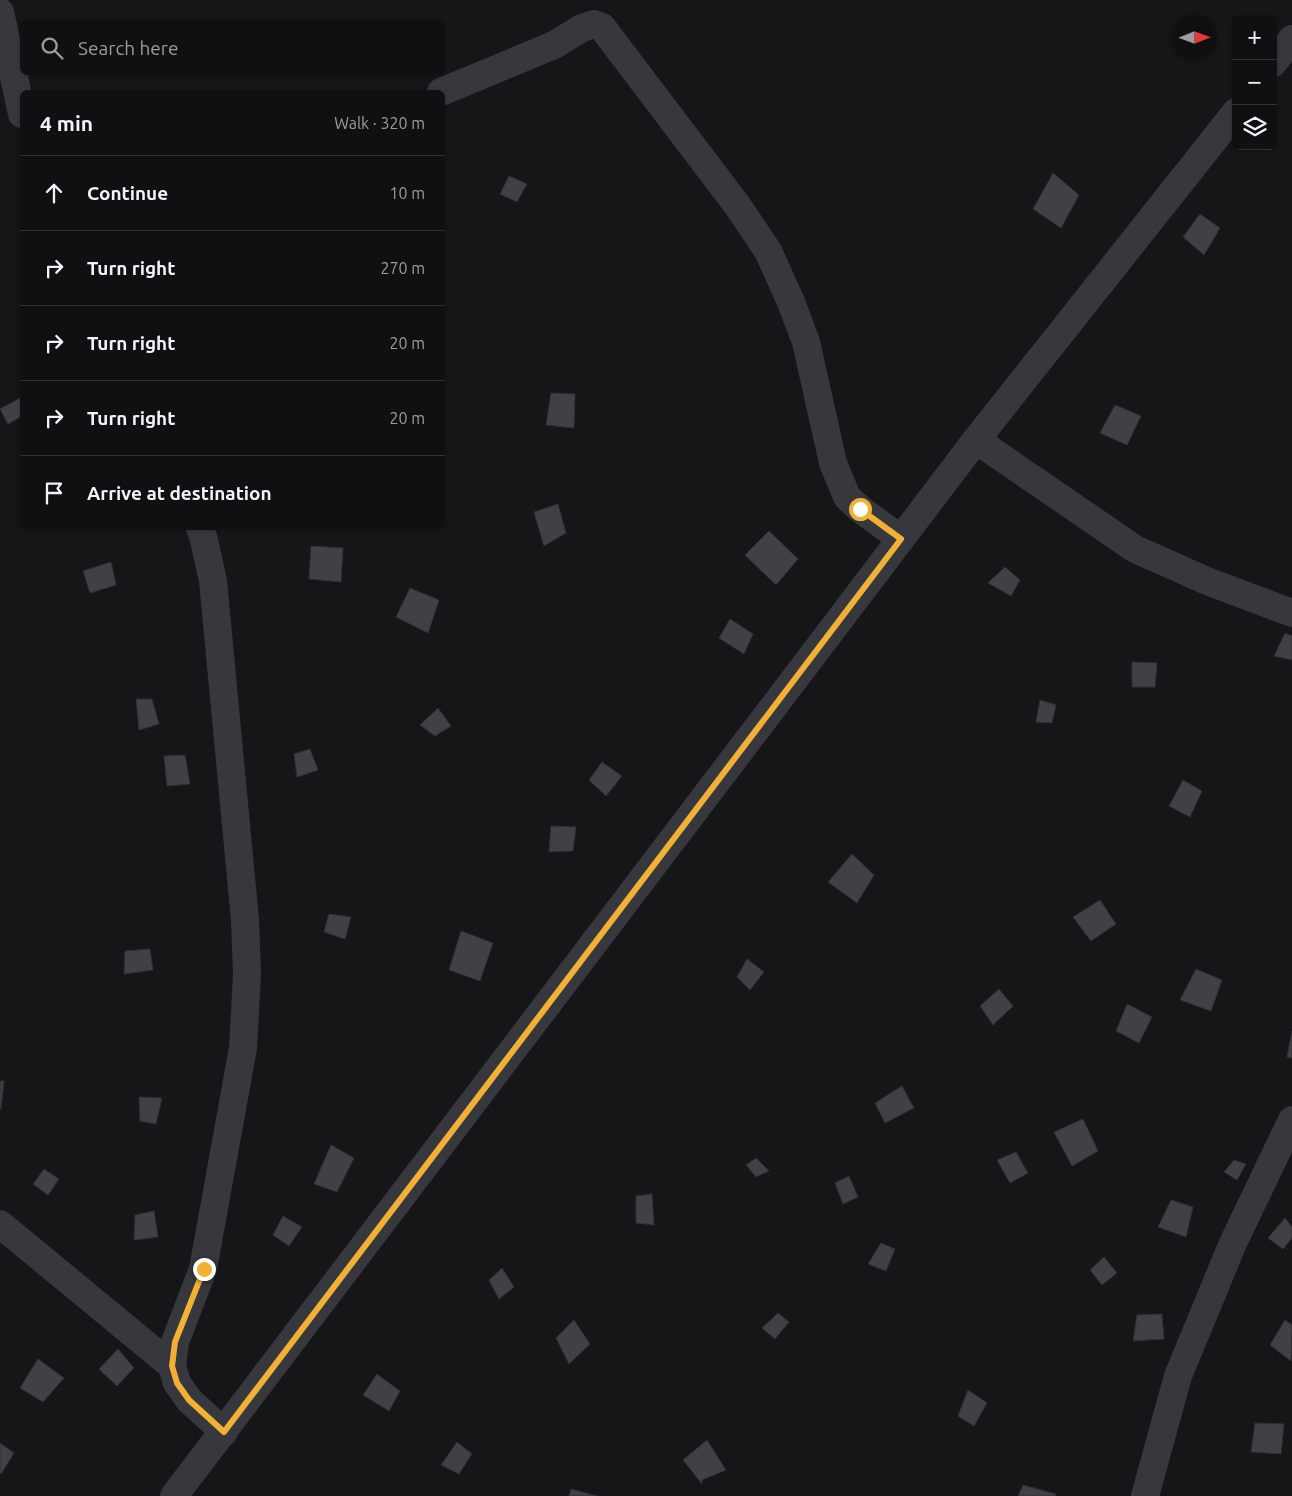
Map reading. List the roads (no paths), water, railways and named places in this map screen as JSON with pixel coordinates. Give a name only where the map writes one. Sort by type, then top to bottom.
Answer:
[{"type":"street","points":[[0,12],[20,105]]},
{"type":"street","points":[[445,90],[554,44],[582,28],[594,24],[602,27],[737,205],[768,251],[791,302],[806,342],[833,463],[847,497],[901,539]]},
{"type":"street","points":[[1275,60],[1292,39]]},
{"type":"street","points":[[174,1496],[976,440],[1232,117]]},
{"type":"street","points":[[976,440],[1135,549],[1207,581],[1292,613]]},
{"type":"street","points":[[201,530],[213,581],[245,920],[247,974],[243,1048],[204,1269],[175,1342],[172,1366],[177,1383],[189,1400],[224,1432]]},
{"type":"street","points":[[1145,1496],[1178,1376],[1233,1243],[1292,1120]]},
{"type":"street","points":[[0,1224],[172,1366]]}]
